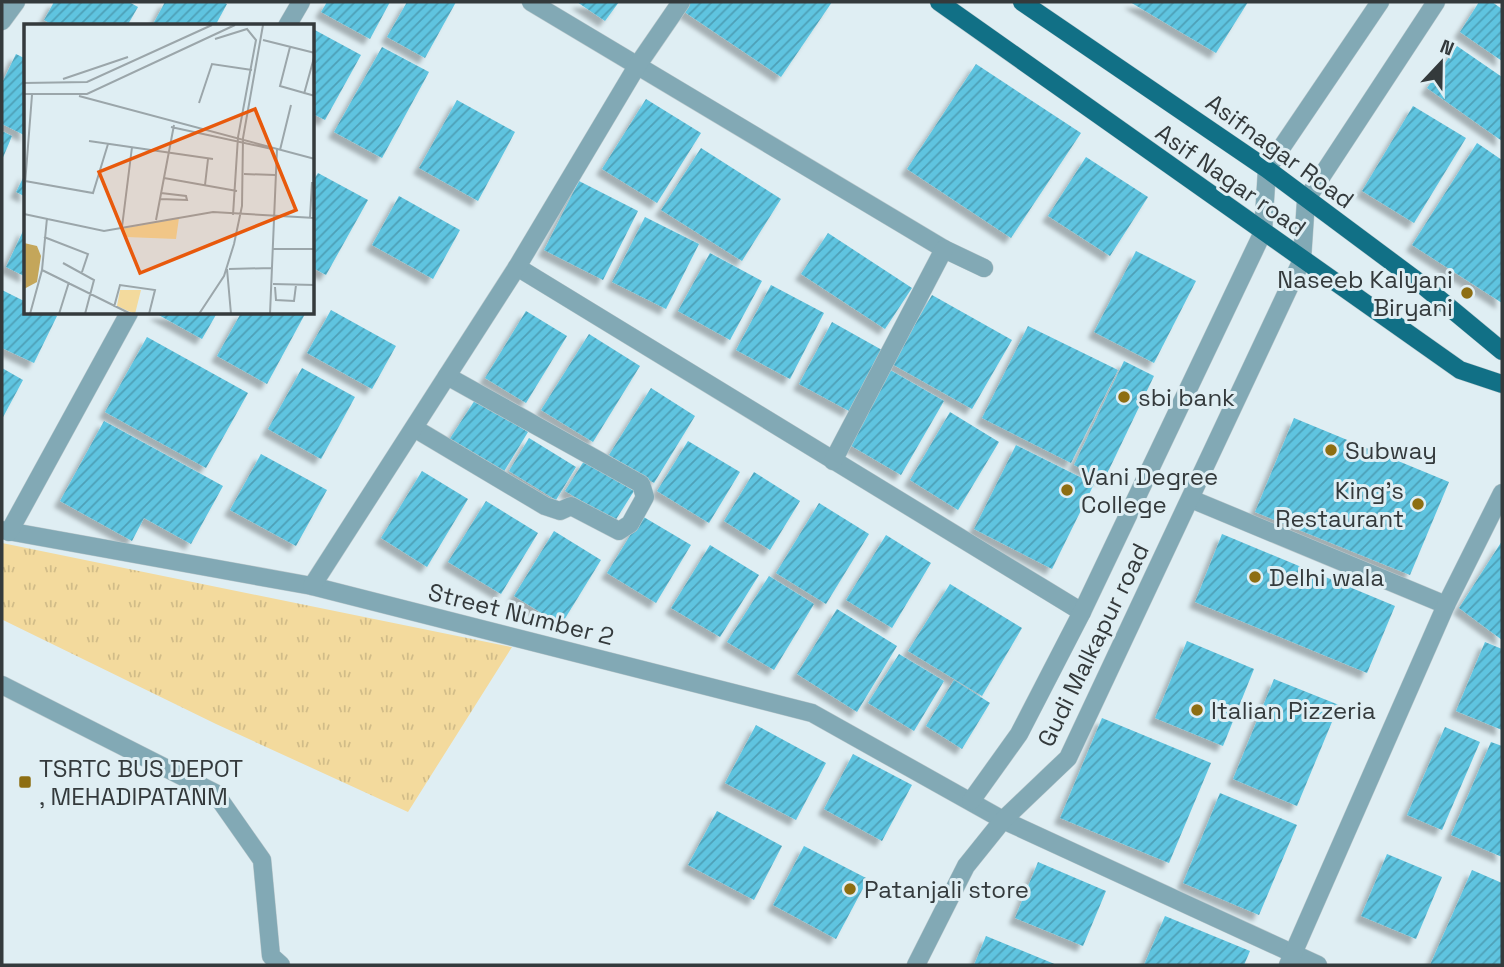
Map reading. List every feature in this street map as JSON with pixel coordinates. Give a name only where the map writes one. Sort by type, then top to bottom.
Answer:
[{"type":"main road","name":"Asif Nagar road","points":[[939,2],[1460,370],[1502,384]]},
{"type":"main road","name":"Asifnagar Road","points":[[1022,2],[1267,169],[1420,283],[1502,351]]},
{"type":"street","points":[[2,21],[16,2]]},
{"type":"street","points":[[288,24],[301,2]]},
{"type":"street","points":[[531,2],[944,249],[984,268]]},
{"type":"street","points":[[312,586],[517,267],[637,66],[681,2]]},
{"type":"street","points":[[1267,169],[1380,2]]},
{"type":"street","points":[[1306,200],[1436,2]]},
{"type":"street","name":"Gudi Malkapur road","points":[[971,801],[1019,734],[1083,612],[1263,232],[1267,169]]},
{"type":"street","name":"Gudi Malkapur road","points":[[916,965],[966,866],[1003,820],[1068,758],[1302,260],[1306,200]]},
{"type":"street","points":[[833,461],[944,249]]},
{"type":"street","points":[[517,267],[1083,612]]},
{"type":"street","points":[[5,531],[128,315]]},
{"type":"street","points":[[414,428],[545,506],[560,511],[571,506],[619,531],[630,524],[645,497],[641,484],[447,376]]},
{"type":"street","points":[[1290,960],[1446,605],[1502,493]]},
{"type":"street","points":[[1191,499],[1446,605]]},
{"type":"street","name":"Street Number 2","points":[[5,531],[312,586],[812,713],[1003,820],[1290,960],[1318,965]]},
{"type":"street","points":[[2,685],[215,793],[262,860],[271,956],[281,965]]},
{"type":"green space","points":[[2,543],[512,647],[408,812],[216,724],[3,620]]},
{"type":"building","points":[[54,2],[129,2],[138,7],[128,24],[51,24],[44,20]]},
{"type":"building","points":[[165,2],[227,4],[216,24],[153,24]]},
{"type":"building","points":[[327,2],[390,2],[370,39],[321,12]]},
{"type":"building","points":[[407,2],[456,2],[425,58],[387,37]]},
{"type":"building","points":[[577,2],[619,2],[605,21]]},
{"type":"building","points":[[684,2],[832,2],[781,77],[680,9]]},
{"type":"building","points":[[1130,2],[1248,2],[1216,53]]},
{"type":"building","points":[[1479,2],[1492,2],[1502,9],[1502,61],[1460,32]]},
{"type":"building","points":[[315,30],[361,55],[325,120],[315,115]]},
{"type":"building","points":[[1457,46],[1502,77],[1502,141],[1427,88]]},
{"type":"building","points":[[382,47],[429,72],[382,158],[334,132]]},
{"type":"building","points":[[16,54],[24,58],[24,135],[2,124],[2,83]]},
{"type":"building","points":[[976,64],[1081,133],[1011,238],[907,169]]},
{"type":"building","points":[[646,99],[701,133],[657,203],[602,169]]},
{"type":"building","points":[[457,100],[515,132],[478,201],[419,168]]},
{"type":"building","points":[[1413,106],[1466,138],[1414,223],[1362,191]]},
{"type":"building","points":[[2,131],[12,136],[2,160]]},
{"type":"building","points":[[1477,143],[1502,160],[1502,303],[1412,245]]},
{"type":"building","points":[[701,148],[781,199],[742,261],[661,210]]},
{"type":"building","points":[[1086,157],[1148,197],[1110,256],[1048,216]]},
{"type":"building","points":[[318,173],[368,200],[326,275],[315,269],[315,178]]},
{"type":"building","points":[[24,176],[24,196],[16,192]]},
{"type":"building","points":[[579,181],[638,211],[603,280],[544,250]]},
{"type":"building","points":[[399,196],[460,230],[433,279],[372,245]]},
{"type":"building","points":[[645,217],[699,244],[666,309],[612,282]]},
{"type":"building","points":[[24,229],[24,276],[6,267]]},
{"type":"building","points":[[828,233],[912,288],[885,329],[801,274]]},
{"type":"building","points":[[1136,251],[1196,281],[1154,363],[1094,332]]},
{"type":"building","points":[[710,253],[762,281],[730,340],[678,311]]},
{"type":"building","points":[[771,285],[824,313],[790,379],[736,350]]},
{"type":"building","points":[[2,290],[24,301],[24,315],[57,316],[34,363],[2,348]]},
{"type":"building","points":[[932,295],[1012,340],[972,409],[892,364]]},
{"type":"building","points":[[331,310],[396,346],[372,389],[307,353]]},
{"type":"building","points":[[526,311],[567,336],[526,403],[485,378]]},
{"type":"building","points":[[159,315],[216,315],[202,339]]},
{"type":"building","points":[[240,315],[304,315],[267,384],[217,356]]},
{"type":"building","points":[[832,322],[882,350],[849,411],[799,384]]},
{"type":"building","points":[[1028,326],[1118,370],[1071,463],[982,418]]},
{"type":"building","points":[[589,334],[640,366],[593,442],[541,410]]},
{"type":"building","points":[[147,337],[248,393],[206,468],[105,412]]},
{"type":"building","points":[[1124,361],[1154,376],[1104,480],[1074,465]]},
{"type":"building","points":[[2,368],[23,380],[2,419]]},
{"type":"building","points":[[302,368],[355,397],[321,459],[268,429]]},
{"type":"building","points":[[890,370],[944,401],[901,475],[848,444]]},
{"type":"building","points":[[651,388],[695,416],[654,483],[609,455]]},
{"type":"building","points":[[475,400],[528,432],[503,473],[449,440]]},
{"type":"building","points":[[950,412],[999,442],[958,510],[910,480]]},
{"type":"building","points":[[1294,418],[1449,482],[1410,575],[1255,512]]},
{"type":"building","points":[[104,421],[223,486],[191,544],[144,518],[132,541],[60,501]]},
{"type":"building","points":[[529,438],[576,467],[556,500],[509,471]]},
{"type":"building","points":[[688,441],[740,472],[709,523],[657,491]]},
{"type":"building","points":[[1016,445],[1094,484],[1052,569],[974,529]]},
{"type":"building","points":[[261,454],[327,490],[296,546],[230,510]]},
{"type":"building","points":[[584,461],[634,491],[615,521],[565,491]]},
{"type":"building","points":[[422,471],[468,499],[427,567],[381,538]]},
{"type":"building","points":[[754,472],[800,501],[770,550],[724,521]]},
{"type":"building","points":[[486,501],[538,533],[501,594],[448,562]]},
{"type":"building","points":[[819,503],[869,534],[826,604],[776,573]]},
{"type":"building","points":[[642,516],[691,545],[656,603],[607,573]]},
{"type":"building","points":[[554,531],[601,560],[561,625],[514,596]]},
{"type":"building","points":[[1222,534],[1395,606],[1367,673],[1195,602]]},
{"type":"building","points":[[886,535],[931,563],[892,628],[846,600]]},
{"type":"building","points":[[1502,541],[1502,640],[1459,608]]},
{"type":"building","points":[[710,545],[759,575],[720,637],[671,608]]},
{"type":"building","points":[[769,576],[814,604],[774,670],[727,642]]},
{"type":"building","points":[[950,584],[1022,628],[982,696],[908,651]]},
{"type":"building","points":[[837,609],[897,646],[857,712],[797,674]]},
{"type":"building","points":[[1187,641],[1254,669],[1223,746],[1155,718]]},
{"type":"building","points":[[1485,642],[1502,649],[1502,730],[1456,711]]},
{"type":"building","points":[[899,654],[944,681],[914,731],[868,703]]},
{"type":"building","points":[[1274,679],[1339,705],[1297,806],[1233,779]]},
{"type":"building","points":[[954,680],[990,703],[962,749],[926,726]]},
{"type":"building","points":[[1102,718],[1211,763],[1169,863],[1060,818]]},
{"type":"building","points":[[756,725],[826,763],[796,820],[725,783]]},
{"type":"building","points":[[1445,727],[1480,742],[1442,830],[1407,815]]},
{"type":"building","points":[[1491,742],[1502,746],[1502,857],[1451,835]]},
{"type":"building","points":[[853,754],[912,785],[882,841],[824,809]]},
{"type":"building","points":[[1220,793],[1297,825],[1259,915],[1183,883]]},
{"type":"building","points":[[717,811],[782,846],[754,900],[688,865]]},
{"type":"building","points":[[804,846],[868,879],[836,939],[773,905]]},
{"type":"building","points":[[1387,854],[1442,877],[1416,939],[1361,916]]},
{"type":"building","points":[[1038,862],[1106,891],[1083,946],[1015,918]]},
{"type":"building","points":[[1472,870],[1502,883],[1502,965],[1430,965]]},
{"type":"building","points":[[1165,916],[1250,951],[1244,965],[1144,965]]},
{"type":"building","points":[[986,936],[1057,965],[974,965]]},
{"type":"place","name":"Naseeb Kalyani Biryani","points":[[1467,293]]},
{"type":"place","name":"sbi bank","points":[[1124,397]]},
{"type":"place","name":"Subway","points":[[1331,450]]},
{"type":"place","name":"Vani Degree College","points":[[1067,490]]},
{"type":"place","name":"King’s Restaurant","points":[[1418,504]]},
{"type":"place","name":"Delhi wala","points":[[1255,577]]},
{"type":"place","name":"Italian Pizzeria","points":[[1197,710]]},
{"type":"place","name":"TSRTC BUS DEPOT , MEHADIPATANM","points":[[25,782]]},
{"type":"place","name":"Patanjali store","points":[[850,889]]}]
